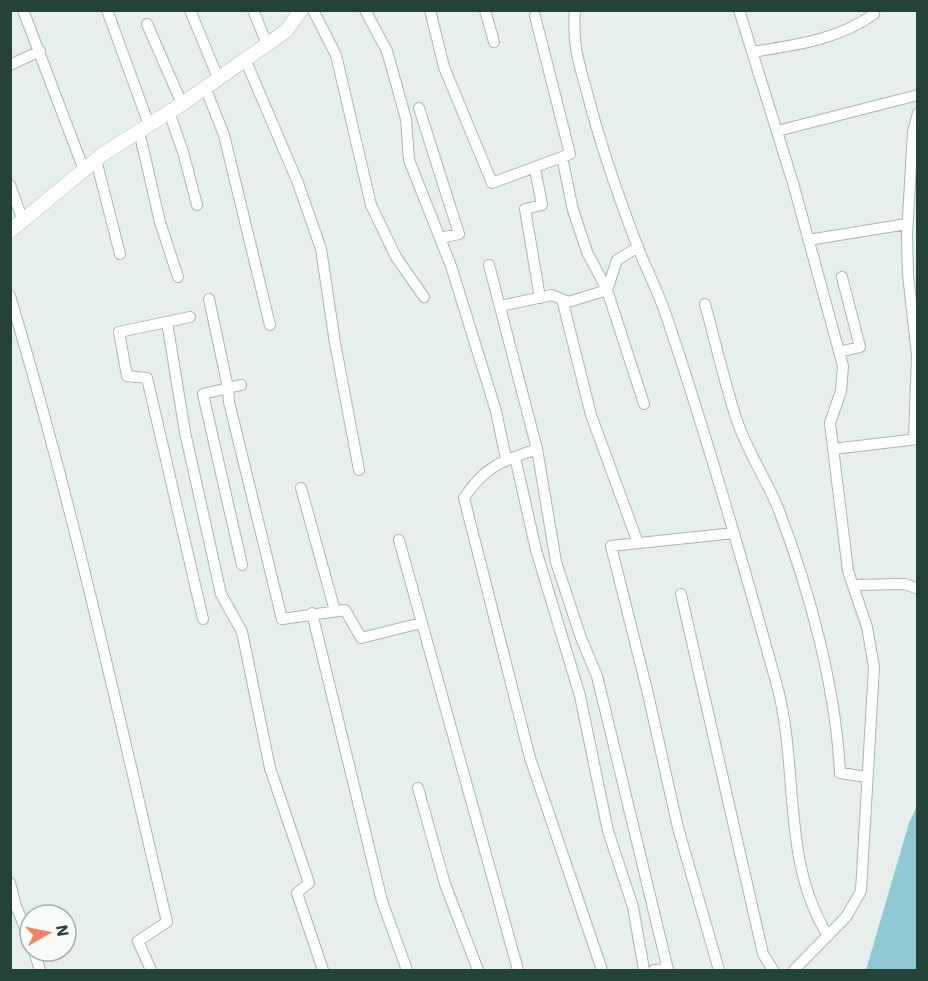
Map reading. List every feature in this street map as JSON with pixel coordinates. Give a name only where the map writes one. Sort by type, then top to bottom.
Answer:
[{"type":"street","points":[[23,10],[84,170]]},
{"type":"street","points":[[107,10],[144,128],[160,222],[178,277]]},
{"type":"street","points":[[190,10],[218,78]]},
{"type":"street","points":[[253,10],[267,44]]},
{"type":"street","points":[[10,231],[96,160],[182,104],[286,31],[301,10]]},
{"type":"street","points":[[314,10],[336,55],[371,205],[396,257],[424,297]]},
{"type":"street","points":[[365,10],[387,51],[406,119],[409,160],[440,238],[511,458],[580,696],[608,831],[633,907],[644,970]]},
{"type":"street","points":[[430,10],[444,67],[492,183],[535,169],[570,154],[535,16]]},
{"type":"street","points":[[485,10],[494,42]]},
{"type":"street","points":[[574,10],[572,38],[596,128],[638,247],[665,312],[734,533],[778,689],[790,756],[790,810],[799,864],[815,916],[828,936]]},
{"type":"street","points":[[739,10],[777,131],[843,366],[840,391],[830,423],[848,571],[867,627],[874,667],[861,891],[846,917],[794,970]]},
{"type":"street","points":[[752,52],[822,39],[858,25],[874,14],[872,10]]},
{"type":"street","points":[[147,24],[182,104]]},
{"type":"street","points":[[10,65],[40,51]]},
{"type":"street","points":[[245,59],[298,183],[321,249],[335,343],[359,470]]},
{"type":"street","points":[[205,87],[227,146],[270,325]]},
{"type":"street","points":[[777,131],[918,95]]},
{"type":"street","points":[[419,108],[459,234],[440,238]]},
{"type":"street","points":[[169,112],[183,152],[196,205]]},
{"type":"street","points":[[833,449],[916,439],[917,355],[913,275],[907,224],[913,132],[918,112]]},
{"type":"street","points":[[562,158],[573,210],[587,252],[607,290],[644,404]]},
{"type":"street","points":[[96,160],[120,254]]},
{"type":"street","points":[[535,169],[542,206],[525,209],[540,298]]},
{"type":"street","points":[[10,185],[23,221]]},
{"type":"street","points":[[808,240],[907,224]]},
{"type":"street","points":[[607,290],[617,260],[638,247]]},
{"type":"street","points":[[489,265],[537,449],[556,562],[581,638],[597,676],[668,970],[654,970]]},
{"type":"street","points":[[839,352],[860,347],[842,277]]},
{"type":"street","points":[[500,306],[552,295],[568,302],[607,290]]},
{"type":"street","points":[[10,296],[36,379],[92,598],[167,922],[138,941],[151,970]]},
{"type":"street","points":[[209,299],[229,402],[282,619],[345,610],[361,638],[421,623]]},
{"type":"street","points":[[562,299],[591,415],[638,543]]},
{"type":"street","points":[[705,304],[736,418],[778,508],[798,562],[817,632],[838,731],[840,773],[867,777]]},
{"type":"street","points":[[190,317],[119,332],[127,376],[147,378],[203,619]]},
{"type":"street","points":[[167,322],[185,432],[221,594],[242,632],[270,768],[309,882],[297,893],[323,970]]},
{"type":"street","points":[[241,384],[203,394],[242,566]]},
{"type":"street","points":[[537,449],[511,458],[478,476],[464,498],[530,758],[603,970]]},
{"type":"street","points":[[301,488],[335,611]]},
{"type":"street","points":[[719,970],[678,828],[611,546],[734,533]]},
{"type":"street","points":[[399,540],[518,970]]},
{"type":"street","points":[[853,585],[904,584],[918,589]]},
{"type":"street","points":[[681,594],[763,954],[773,970]]},
{"type":"street","points":[[312,614],[382,901],[407,970]]},
{"type":"street","points":[[418,788],[445,884],[478,970]]},
{"type":"street","points":[[10,884],[18,913]]},
{"type":"water","points":[[917,806],[917,970],[866,970],[909,823]]}]
